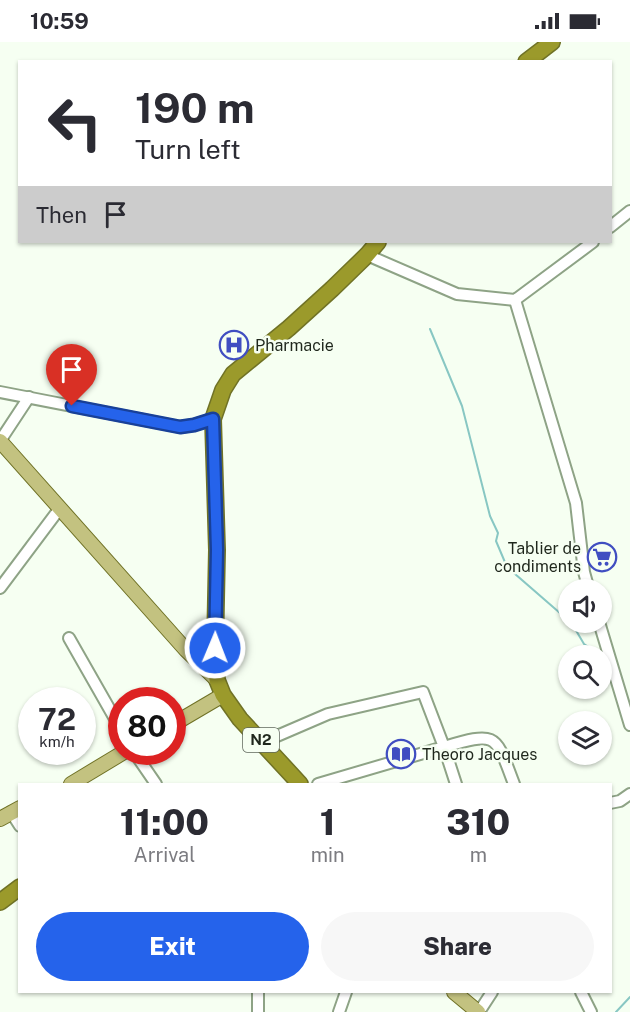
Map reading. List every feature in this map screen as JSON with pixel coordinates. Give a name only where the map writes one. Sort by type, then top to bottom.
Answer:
[{"type":"highway","points":[[529,60],[552,42]]},
{"type":"highway","name":"N2","points":[[299,783],[240,719],[223,695],[217,680],[215,648],[217,550],[213,419],[223,390],[233,374],[289,328],[377,243]]},
{"type":"highway","points":[[0,902],[18,888]]},
{"type":"main road","points":[[0,441],[186,650],[217,680]]},
{"type":"main road","points":[[186,717],[223,695]]},
{"type":"main road","points":[[72,783],[108,761]]},
{"type":"main road","points":[[455,993],[478,1012]]},
{"type":"street","points":[[612,225],[630,211]]},
{"type":"street","points":[[367,255],[457,294],[515,300],[592,243]]},
{"type":"street","points":[[515,300],[576,504],[586,579]]},
{"type":"street","points":[[0,392],[180,427],[213,419]]},
{"type":"street","points":[[0,441],[29,397]]},
{"type":"street","points":[[0,588],[60,508]]},
{"type":"street","points":[[602,633],[630,725]]},
{"type":"street","points":[[69,638],[108,706]]},
{"type":"street","points":[[263,742],[328,714],[423,692],[456,783]]},
{"type":"street","points":[[321,783],[478,737],[491,740],[500,748],[514,783]]},
{"type":"street","points":[[143,765],[155,783]]},
{"type":"street","points":[[612,803],[620,801],[630,794]]},
{"type":"street","points":[[258,993],[258,1012]]},
{"type":"street","points":[[339,1012],[346,993]]},
{"type":"street","points":[[478,1012],[491,993]]},
{"type":"street","points":[[582,993],[591,1012]]},
{"type":"waterway","points":[[430,329],[462,406],[490,516],[498,533],[496,541],[507,567],[558,611]]},
{"type":"waterway","points":[[578,633],[586,645]]},
{"type":"waterway","points":[[616,1012],[630,997]]},
{"type":"place","name":"Pharmacie","points":[[234,345]]},
{"type":"place","name":"Tablier de condiments","points":[[602,557]]},
{"type":"place","name":"Theoro Jacques","points":[[401,754]]},
{"type":"route","points":[[72,406],[180,427],[213,419],[217,550],[215,648]]}]
